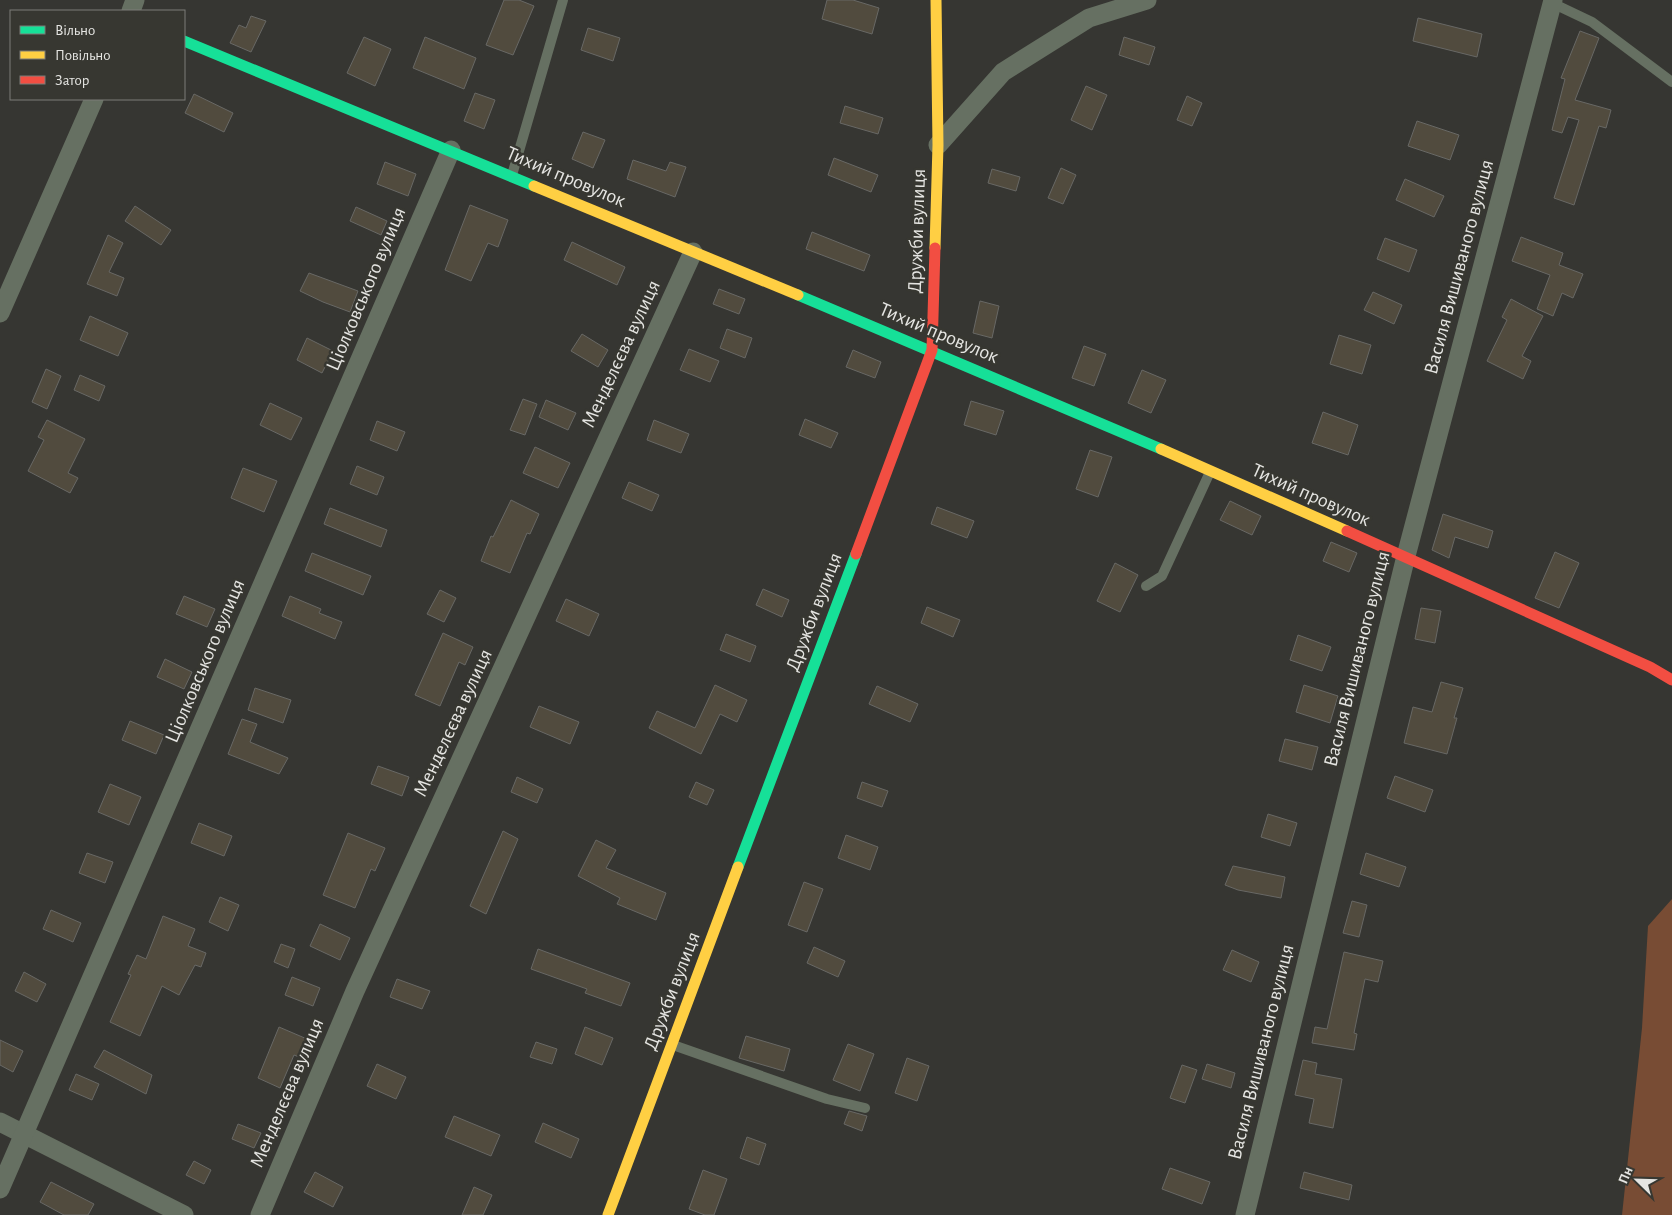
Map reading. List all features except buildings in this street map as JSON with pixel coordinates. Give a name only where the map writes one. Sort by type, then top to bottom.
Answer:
[{"type":"street","name":"Дружби вулиця","points":[[608,1215],[932,350],[938,145],[936,0]]},
{"type":"street","points":[[938,145],[1003,72],[1089,18],[1147,0]]},
{"type":"street","name":"Василя Вишиваного вулиця","points":[[1245,1215],[1406,556],[1550,1]]},
{"type":"street","name":"Тихий провулок","points":[[185,41],[932,350],[1406,556],[1650,667],[1672,680]]},
{"type":"street","points":[[0,313],[94,100]]},
{"type":"street","name":"Ціолковського вулиця","points":[[0,1189],[451,150]]},
{"type":"street","name":"Менделєєва вулиця","points":[[260,1215],[355,991],[693,252]]},
{"type":"street","points":[[0,1122],[184,1215]]},
{"type":"lane","points":[[512,175],[563,0]]},
{"type":"lane","points":[[1550,1],[1592,22],[1672,82]]},
{"type":"lane","points":[[1146,586],[1162,576],[1211,471]]},
{"type":"lane","points":[[672,1044],[828,1099],[865,1108]]},
{"type":"shaded area","points":[[1672,899],[1672,1215],[1622,1215],[1642,1028],[1648,926]]},
{"type":"traffic: fast","points":[[185,41],[534,186]]},
{"type":"traffic: fast","points":[[798,295],[1161,449]]},
{"type":"traffic: fast","points":[[738,867],[856,554]]},
{"type":"traffic: slow","points":[[935,248],[938,145],[936,0]]},
{"type":"traffic: slow","points":[[534,186],[798,295]]},
{"type":"traffic: slow","points":[[1161,449],[1347,531]]},
{"type":"traffic: slow","points":[[608,1215],[738,867]]},
{"type":"traffic: jam","points":[[856,554],[932,350],[935,248]]},
{"type":"traffic: jam","points":[[1347,531],[1650,667],[1672,680]]}]
